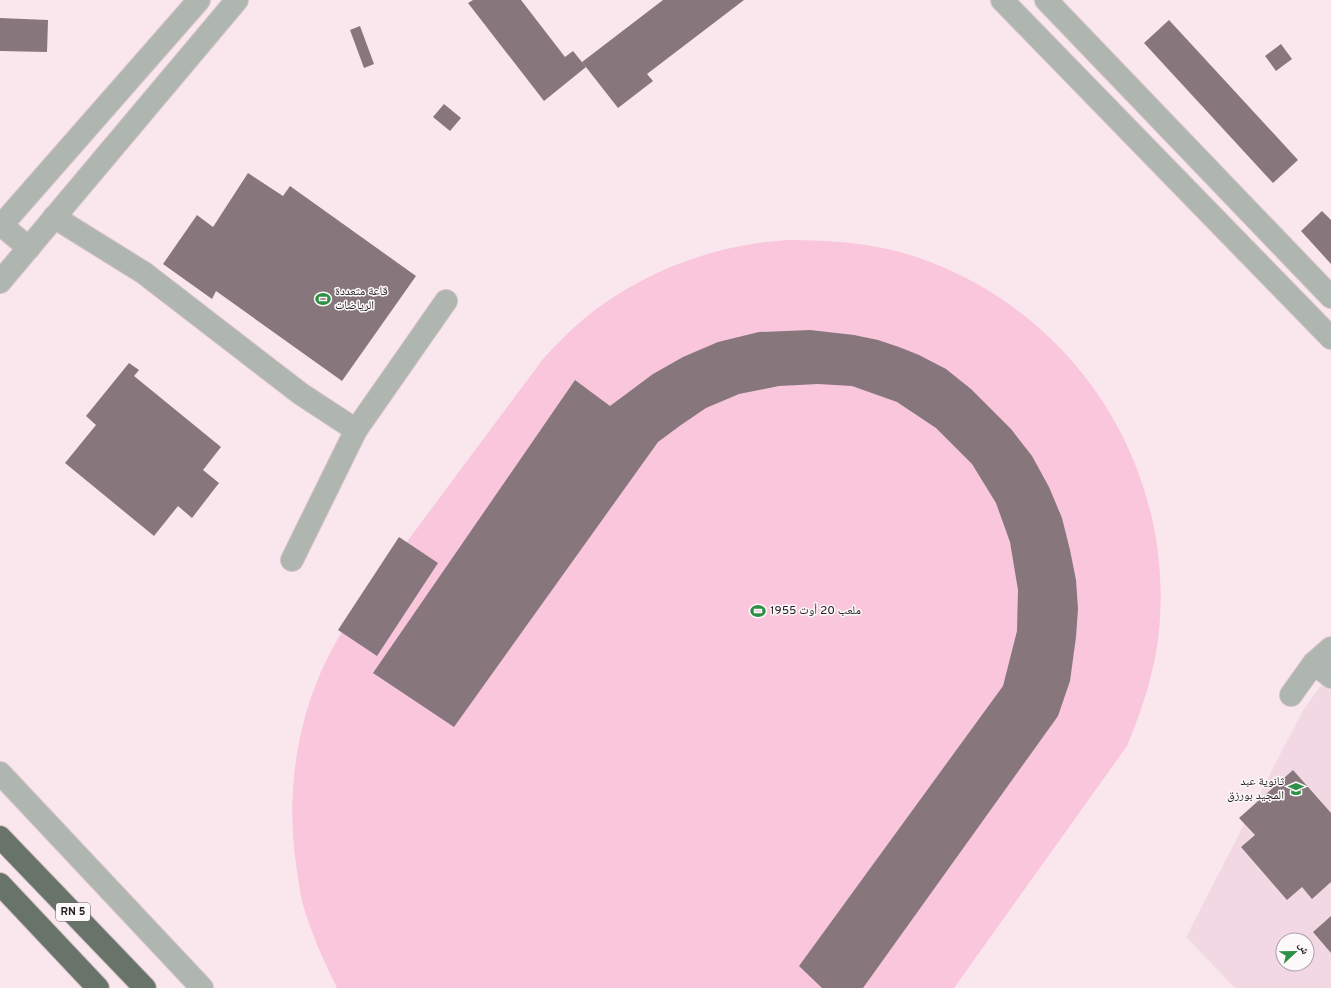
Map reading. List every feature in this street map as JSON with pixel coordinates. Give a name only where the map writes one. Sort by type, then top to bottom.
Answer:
[{"type":"highway","name":"RN 5","points":[[0,837],[145,988]]},
{"type":"highway","name":"RN 5","points":[[0,884],[98,988]]},
{"type":"street","points":[[29,248],[1,225],[199,0]]},
{"type":"street","points":[[0,282],[237,0]]},
{"type":"street","points":[[1002,0],[1331,338]]},
{"type":"street","points":[[1046,0],[1331,297]]},
{"type":"street","points":[[54,217],[144,273],[301,394],[356,430]]},
{"type":"street","points":[[292,560],[356,430],[446,301]]},
{"type":"street","points":[[1291,695],[1314,664],[1331,648]]},
{"type":"street","points":[[1314,664],[1331,677]]},
{"type":"street","points":[[0,773],[202,988]]},
{"type":"shaded area","name":"ملعب 20 أوت 1955","points":[[789,240],[844,242],[898,251],[933,263],[987,290],[1035,324],[1076,366],[1110,413],[1136,465],[1153,521],[1160,580],[1158,640],[1156,654],[1146,694],[1127,746],[954,988],[337,988],[313,934],[301,898],[292,822],[295,766],[306,712],[326,661],[350,618],[543,359],[578,324],[617,295],[659,272],[705,255],[728,249],[757,243]]},
{"type":"shaded area","name":"ثانوية عبد المجيد بورزق","points":[[1331,674],[1331,988],[1235,988],[1186,937],[1302,712]]},
{"type":"building","points":[[473,0],[521,0],[565,57],[573,51],[586,67],[544,101],[468,3]]},
{"type":"building","points":[[663,0],[744,0],[647,74],[653,81],[618,108],[582,62]]},
{"type":"building","points":[[0,18],[48,20],[47,52],[0,51]]},
{"type":"building","points":[[1169,20],[1298,160],[1273,183],[1144,43]]},
{"type":"building","points":[[360,26],[374,64],[364,68],[350,30]]},
{"type":"building","points":[[1281,44],[1292,59],[1276,71],[1265,56]]},
{"type":"building","points":[[444,104],[461,118],[450,131],[433,117]]},
{"type":"building","points":[[248,173],[283,196],[290,186],[416,276],[342,381],[216,291],[212,299],[163,264],[197,215],[213,227]]},
{"type":"building","points":[[1322,211],[1331,220],[1331,264],[1301,231]]},
{"type":"building","points":[[810,330],[854,335],[878,340],[899,347],[919,355],[946,369],[971,389],[1011,429],[1032,456],[1049,487],[1062,518],[1076,580],[1078,609],[1076,637],[1070,681],[1058,716],[863,988],[822,988],[799,966],[1003,686],[1017,631],[1018,590],[1010,542],[996,503],[972,464],[936,428],[897,402],[852,386],[818,384],[779,386],[739,394],[706,408],[681,425],[658,442],[454,727],[373,673],[575,380],[610,406],[653,374],[683,357],[718,342],[759,332]]},
{"type":"building","points":[[129,363],[139,370],[134,376],[221,447],[203,470],[219,483],[192,518],[178,506],[154,536],[65,463],[96,425],[86,416]]},
{"type":"building","points":[[399,537],[438,563],[377,656],[338,630]]},
{"type":"building","points":[[1293,770],[1331,813],[1331,882],[1312,899],[1302,887],[1287,900],[1241,847],[1255,835],[1239,818]]},
{"type":"building","points":[[1331,916],[1331,953],[1315,934],[1315,932],[1313,932]]},
{"type":"place","name":"قاعة متعددة الرياضات","points":[[323,299]]},
{"type":"place","name":"ملعب 20 أوت 1955","points":[[758,611]]},
{"type":"place","name":"ثانوية عبد المجيد بورزق","points":[[1296,789]]}]
